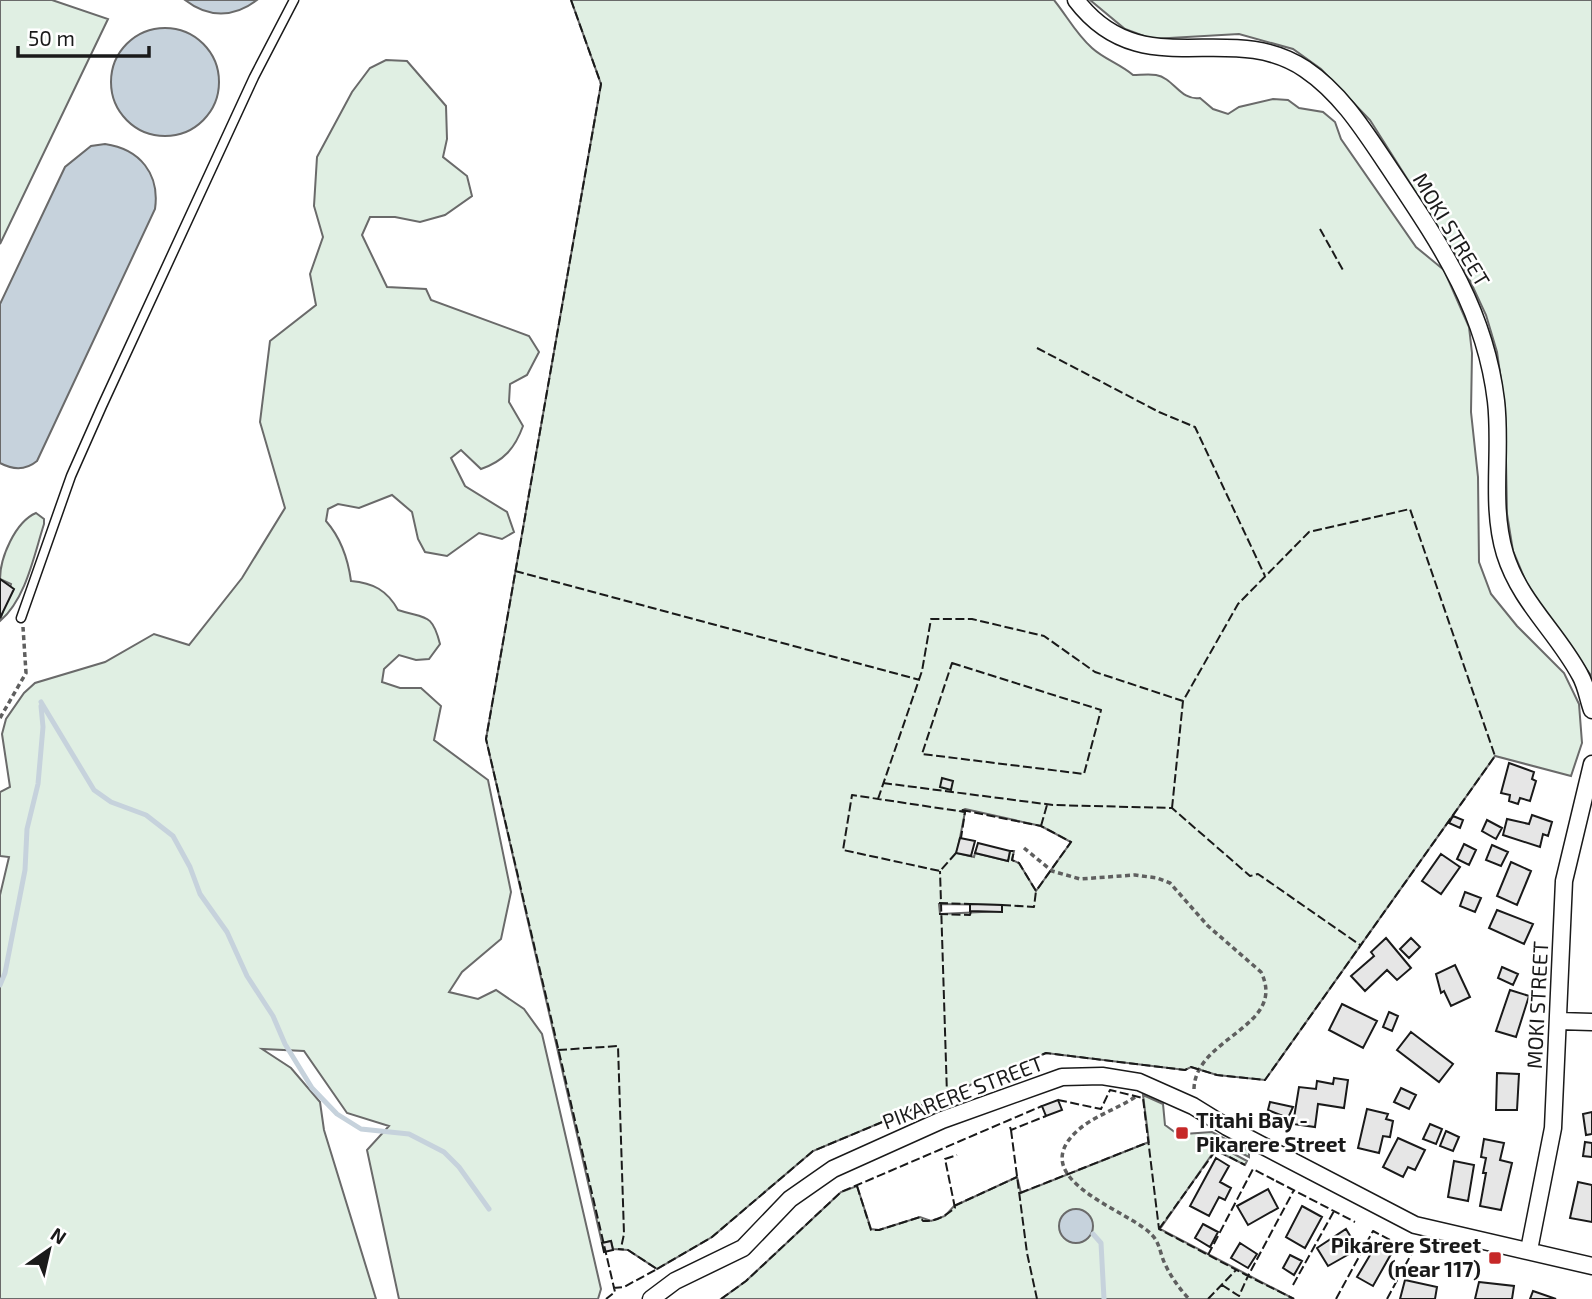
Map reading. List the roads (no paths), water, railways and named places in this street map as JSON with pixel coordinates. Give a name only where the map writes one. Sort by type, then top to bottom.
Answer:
[{"type":"street","name":"MOKI STREET","points":[[1076,0],[1086,12],[1120,38],[1153,48],[1247,47],[1290,60],[1336,94],[1357,119],[1457,272],[1476,316],[1489,355],[1496,404],[1498,516],[1505,553],[1519,590],[1581,675],[1592,710]]},
{"type":"street","name":"MOKI STREET","points":[[1530,1250],[1553,1128],[1564,881],[1592,764]]},
{"type":"street","points":[[1558,1021],[1592,1023]]},
{"type":"street","name":"PIKARERE STREET","points":[[651,1299],[676,1281],[743,1248],[790,1199],[833,1169],[942,1120],[1062,1077],[1102,1076],[1145,1085],[1193,1106],[1227,1128],[1415,1224],[1592,1266]]},
{"type":"lane","points":[[21,618],[71,476],[254,77],[294,0]]},
{"type":"waterway","points":[[41,702],[94,790],[111,802],[146,815],[173,836],[190,867],[200,894],[227,932],[247,976],[273,1016],[285,1044],[312,1088],[337,1114],[361,1129],[409,1134],[444,1152],[459,1167],[489,1209]]},
{"type":"waterway","points":[[0,985],[5,973],[25,870],[27,829],[38,784],[43,727],[41,706]]},
{"type":"waterway","points":[[1093,1234],[1101,1243],[1104,1299]]},
{"type":"place","name":"Titahi Bay - Pikarere Street","points":[[1182,1133]]},
{"type":"place","name":"Pikarere Street (near 117)","points":[[1495,1258]]}]
